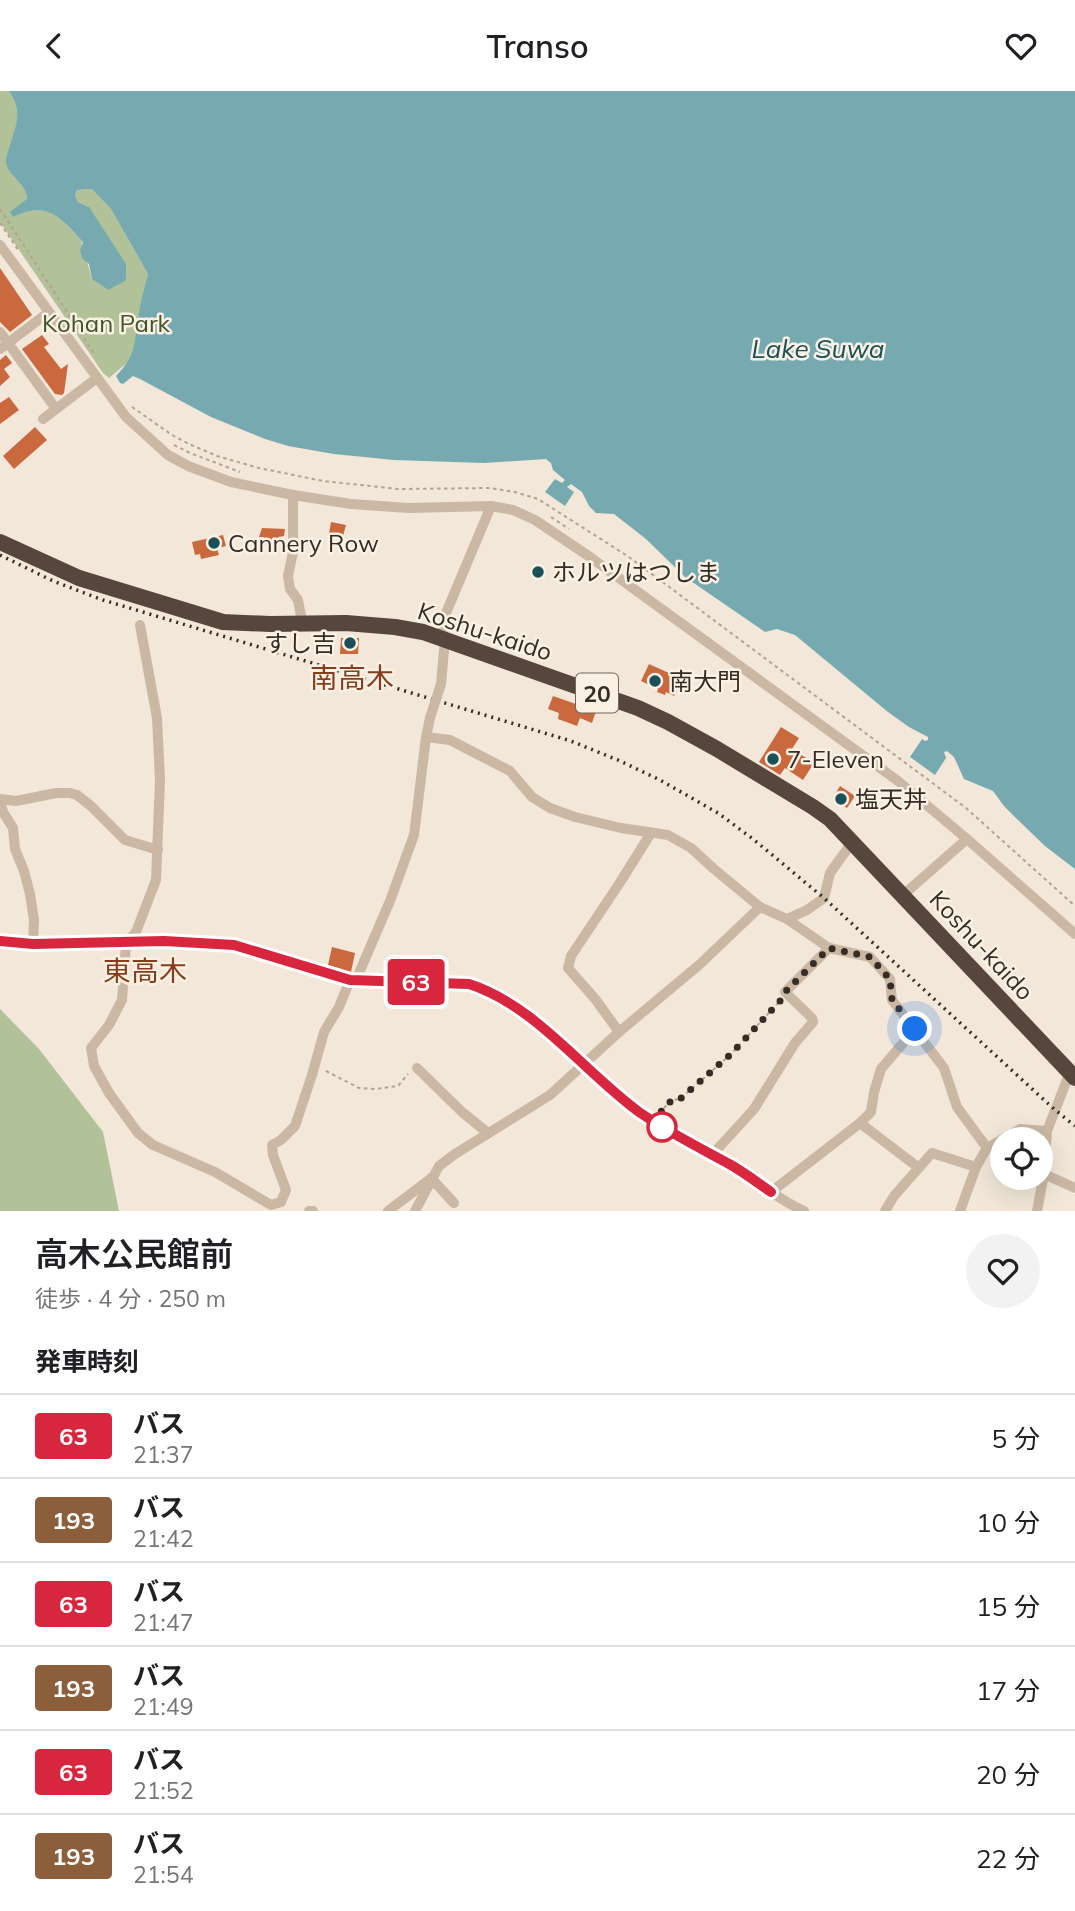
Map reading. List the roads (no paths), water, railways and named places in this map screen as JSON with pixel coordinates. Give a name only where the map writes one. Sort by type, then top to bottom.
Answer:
[{"type":"highway","name":"Koshu-kaido","points":[[0,542],[79,578],[223,622],[345,623],[423,632],[638,708],[668,722],[830,818],[1072,1075]]},
{"type":"street","points":[[0,245],[126,417],[167,455],[231,482],[293,495],[351,504],[408,508],[491,506],[513,510],[535,520],[898,781],[1075,935]]},
{"type":"street","points":[[4,346],[49,312]]},
{"type":"street","points":[[0,333],[4,346],[56,409]]},
{"type":"street","points":[[43,419],[97,378]]},
{"type":"street","points":[[293,495],[293,552],[288,576],[290,589],[298,600],[302,622]]},
{"type":"street","points":[[140,625],[157,719],[160,780],[156,880],[136,932],[127,943],[122,1000],[109,1025],[91,1048],[93,1066],[138,1132],[153,1145],[215,1172],[271,1205],[284,1207],[286,1190],[272,1145],[295,1126],[324,1032],[353,980],[390,901],[414,835],[426,737],[441,684],[446,613],[491,506]]},
{"type":"street","points":[[426,737],[450,740],[510,771],[532,797],[550,808],[621,828],[668,835],[691,848],[760,907],[788,919],[829,948],[870,957],[890,979],[892,1000],[944,1068],[957,1107],[986,1148]]},
{"type":"street","points":[[33,944],[34,920],[30,894],[15,849],[13,828],[3,812],[0,800],[16,801],[56,793],[77,795],[125,839],[158,850]]},
{"type":"street","points":[[620,1032],[568,968],[571,956],[651,833]]},
{"type":"street","points":[[903,894],[967,839]]},
{"type":"street","points":[[788,919],[824,898],[830,873],[853,841]]},
{"type":"street","points":[[415,1211],[439,1166],[550,1095],[699,965],[760,907]]},
{"type":"street","points":[[0,941],[33,944],[164,941],[234,945],[353,980],[469,984],[483,989],[549,1033],[637,1111],[735,1167],[771,1192],[782,1207],[804,1211]]},
{"type":"street","points":[[712,1155],[754,1108],[795,1043],[813,1022],[785,992],[829,948]]},
{"type":"street","points":[[771,1192],[871,1112],[881,1069],[915,1029]]},
{"type":"street","points":[[417,1068],[488,1133]]},
{"type":"street","points":[[1048,1127],[1072,1075]]},
{"type":"street","points":[[860,1123],[919,1168]]},
{"type":"street","points":[[960,1211],[976,1167],[986,1148],[990,1146]]},
{"type":"street","points":[[886,1211],[894,1196],[932,1153],[976,1167]]},
{"type":"street","points":[[431,1178],[454,1203]]},
{"type":"street","points":[[388,1211],[431,1178]]},
{"type":"street","points":[[1053,1178],[1075,1188]]},
{"type":"street","points":[[1037,1211],[1041,1190]]},
{"type":"water","name":"Lake Suwa","points":[[9,91],[1075,91],[1075,869],[1045,846],[1004,806],[993,791],[964,779],[954,757],[947,751],[944,752],[946,758],[935,775],[910,757],[922,739],[928,740],[928,737],[888,712],[795,635],[777,629],[765,632],[685,577],[646,539],[614,514],[596,513],[582,492],[571,484],[567,487],[574,492],[565,506],[545,492],[555,479],[562,483],[565,480],[553,470],[546,459],[484,463],[394,460],[288,446],[211,417],[133,376],[123,384],[120,383],[116,376],[133,350],[148,274],[111,209],[92,189],[77,190],[75,195],[78,202],[89,207],[126,264],[125,281],[108,290],[92,279],[89,264],[82,258],[80,250],[83,243],[59,218],[52,213],[35,210],[13,217],[10,212],[27,199],[24,188],[9,171],[6,160],[16,127],[17,113]]},
{"type":"railway","points":[[0,555],[53,581],[103,600],[571,741],[660,780],[718,813],[824,898],[1075,1126]]},
{"type":"place","name":"Cannery Row","points":[[214,543]]},
{"type":"place","name":"ホルツはつしま","points":[[538,572]]},
{"type":"place","name":"すし吉","points":[[350,643]]},
{"type":"place","name":"南大門","points":[[655,681]]},
{"type":"place","name":"7-Eleven","points":[[773,759]]},
{"type":"place","name":"塩天丼","points":[[841,799]]},
{"type":"district","name":"南高木","points":[[352,677]]},
{"type":"district","name":"東高木","points":[[145,970]]},
{"type":"park label","name":"Kohan Park","points":[[106,323]]}]
